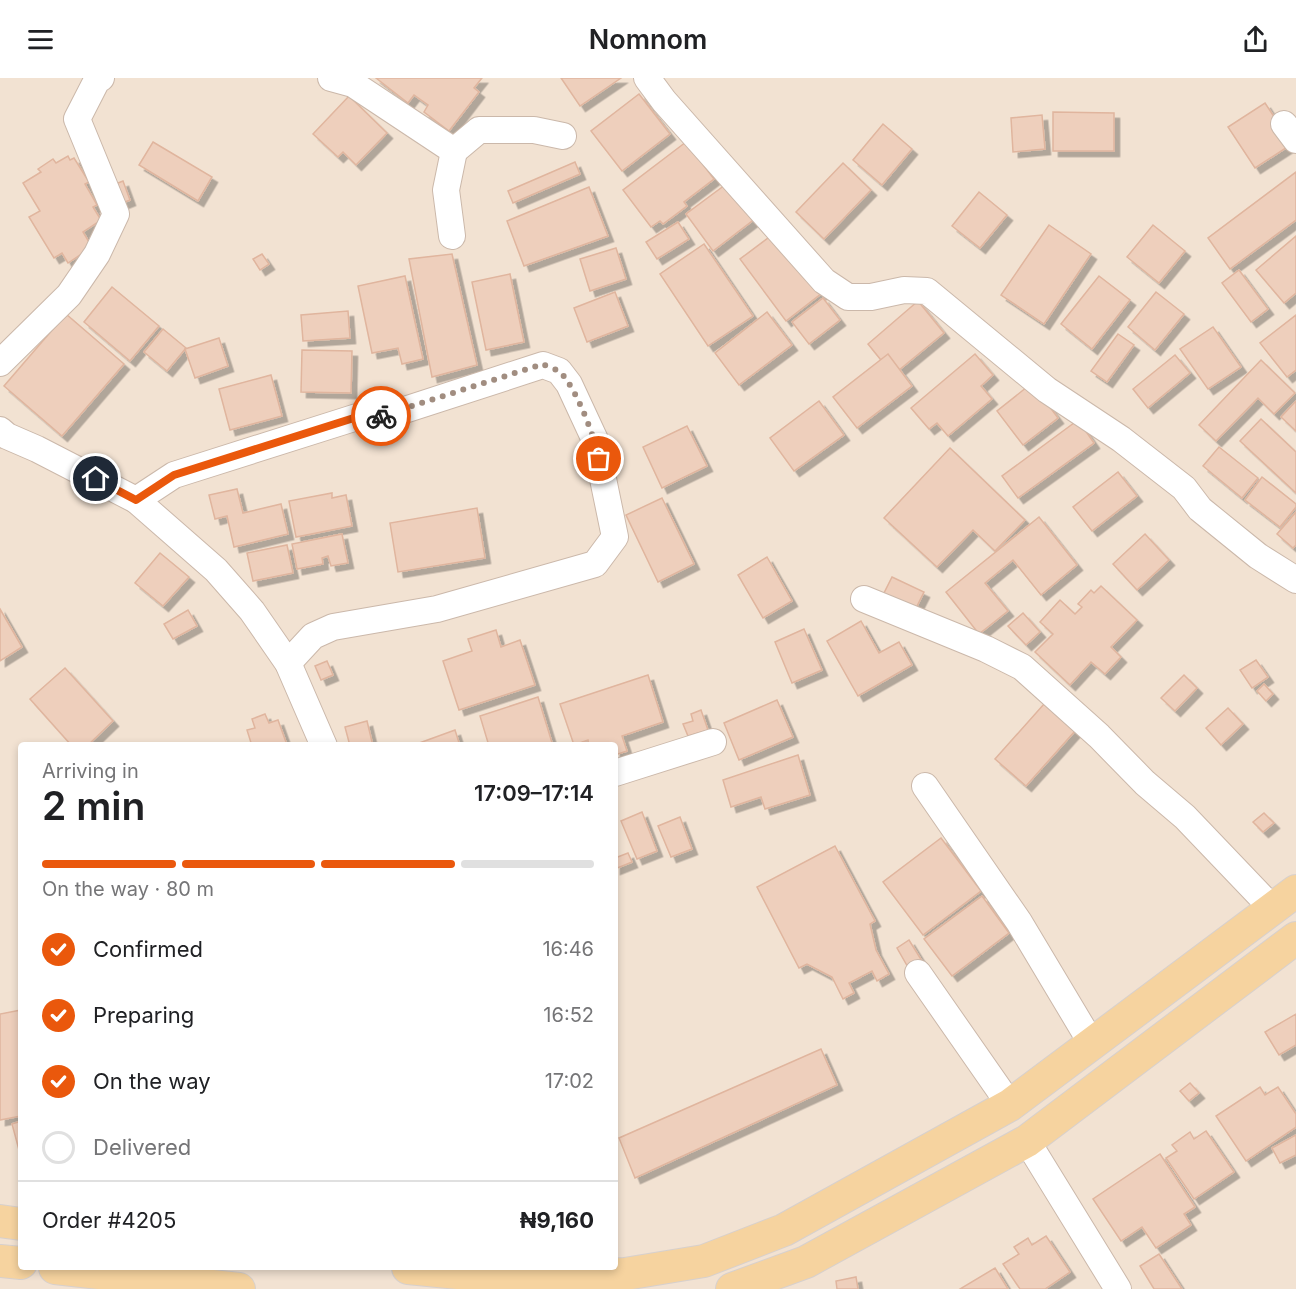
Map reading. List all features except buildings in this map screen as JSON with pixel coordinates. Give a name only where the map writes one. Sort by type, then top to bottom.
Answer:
[{"type":"main road","points":[[428,1270],[517,1279],[624,1274],[704,1261],[784,1230],[1010,1106],[1284,899]]},
{"type":"main road","points":[[732,1289],[806,1262],[1027,1142],[1296,938]]},
{"type":"main road","points":[[0,1221],[18,1224]]},
{"type":"main road","points":[[0,1261],[18,1263]]},
{"type":"main road","points":[[73,1270],[239,1289]]},
{"type":"street","points":[[0,363],[69,295],[97,254],[116,214],[77,119],[98,80],[102,78]]},
{"type":"street","points":[[331,78],[353,84],[454,151]]},
{"type":"street","points":[[647,78],[671,110],[824,281],[848,297],[871,297],[904,290],[927,291],[1047,390],[1121,439],[1184,488],[1200,509],[1258,556],[1296,580]]},
{"type":"street","points":[[452,236],[446,190],[454,151],[479,130],[534,130],[563,136]]},
{"type":"street","points":[[136,500],[174,475],[357,417],[386,416],[543,364],[559,371],[569,384],[595,440],[615,537],[595,564],[437,609],[333,627],[313,636],[288,663]]},
{"type":"street","points":[[0,430],[7,436],[136,500],[216,570],[252,611],[288,663],[322,742]]},
{"type":"street","points":[[864,599],[986,649],[1022,667],[1100,736],[1145,783],[1284,899]]},
{"type":"street","points":[[618,772],[713,742]]},
{"type":"street","points":[[925,786],[1019,922],[1092,1044]]},
{"type":"street","points":[[918,973],[1010,1106]]},
{"type":"street","points":[[1027,1142],[1118,1289]]},
{"type":"shaded area","points":[[0,78],[1296,78],[1296,1289],[0,1289]]},
{"type":"way so far","points":[[381,416],[543,364],[559,371],[569,384],[595,440],[599,459]]},
{"type":"route","points":[[96,479],[136,500],[174,475],[357,417],[381,416]]}]
